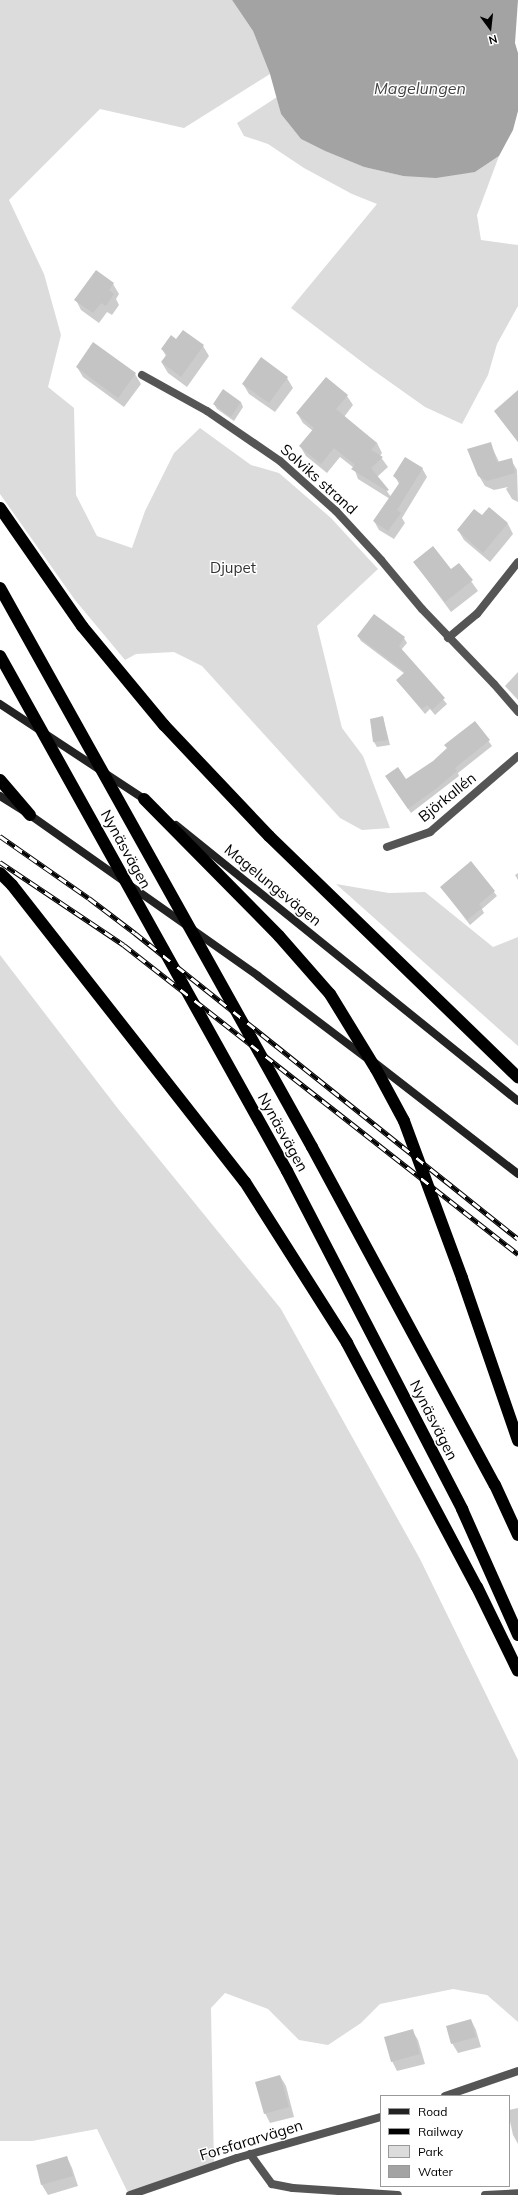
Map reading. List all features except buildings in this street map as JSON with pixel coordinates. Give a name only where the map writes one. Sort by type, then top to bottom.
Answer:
[{"type":"highway","points":[[0,508],[82,626],[164,725],[270,836],[518,1077]]},
{"type":"highway","name":"Nynäsvägen","points":[[0,588],[312,1147],[495,1485],[518,1535]]},
{"type":"highway","name":"Nynäsvägen","points":[[0,656],[287,1170],[462,1509],[518,1635]]},
{"type":"highway","points":[[0,780],[30,815]]},
{"type":"highway","points":[[144,798],[279,936],[330,994],[376,1068],[404,1121],[462,1278],[518,1441]]},
{"type":"highway","points":[[0,873],[12,885],[245,1182],[347,1343],[477,1587],[518,1671]]},
{"type":"street","name":"Solviks strand","points":[[142,375],[207,411],[280,461],[336,511],[448,638],[494,684],[518,712]]},
{"type":"street","points":[[448,638],[477,614],[518,562]]},
{"type":"street","name":"Magelungsvägen","points":[[0,704],[144,798],[518,1101]]},
{"type":"street","name":"Björkallén","points":[[387,847],[430,832],[518,756]]},
{"type":"street","points":[[0,796],[30,815],[258,976],[518,1174]]},
{"type":"street","points":[[448,2095],[518,2071]]},
{"type":"street","name":"Forsfararvägen","points":[[130,2195],[250,2154],[380,2117]]},
{"type":"street","points":[[250,2154],[272,2184],[294,2188],[398,2195]]},
{"type":"street","points":[[485,2195],[518,2193]]},
{"type":"green space","name":"Djupet","points":[[0,0],[232,0],[253,31],[270,74],[184,128],[100,109],[9,200],[44,274],[61,335],[48,387],[74,408],[76,495],[97,536],[132,548],[145,511],[174,453],[200,428],[251,465],[279,473],[331,518],[378,569],[317,626],[342,728],[363,756],[390,828],[362,830],[340,818],[202,666],[174,652],[136,654],[125,660],[75,600],[0,494]]},
{"type":"green space","points":[[277,97],[281,114],[301,139],[325,151],[364,167],[403,176],[475,172],[499,156],[477,215],[481,240],[518,245],[518,306],[497,344],[488,375],[462,424],[425,407],[370,368],[291,308],[377,204],[352,194],[304,168],[268,144],[244,136],[237,123]]},
{"type":"green space","points":[[336,884],[389,893],[425,892],[493,947],[518,937],[518,1046]]},
{"type":"green space","points":[[0,955],[119,1110],[281,1309],[420,1559],[518,1760],[518,2022],[487,1995],[453,1989],[380,2004],[361,2023],[328,2045],[299,2040],[268,2009],[225,1993],[211,2008],[214,2166],[129,2195],[97,2129],[32,2141],[0,2141]]},
{"type":"water","name":"Magelungen","points":[[232,0],[518,0],[515,43],[518,53],[518,111],[513,130],[499,156],[475,172],[436,178],[403,176],[364,167],[325,151],[301,139],[281,114],[270,74],[253,31]]},
{"type":"railway","points":[[0,836],[89,898],[135,933],[518,1239]]},
{"type":"railway","points":[[0,862],[124,945],[518,1254]]}]
